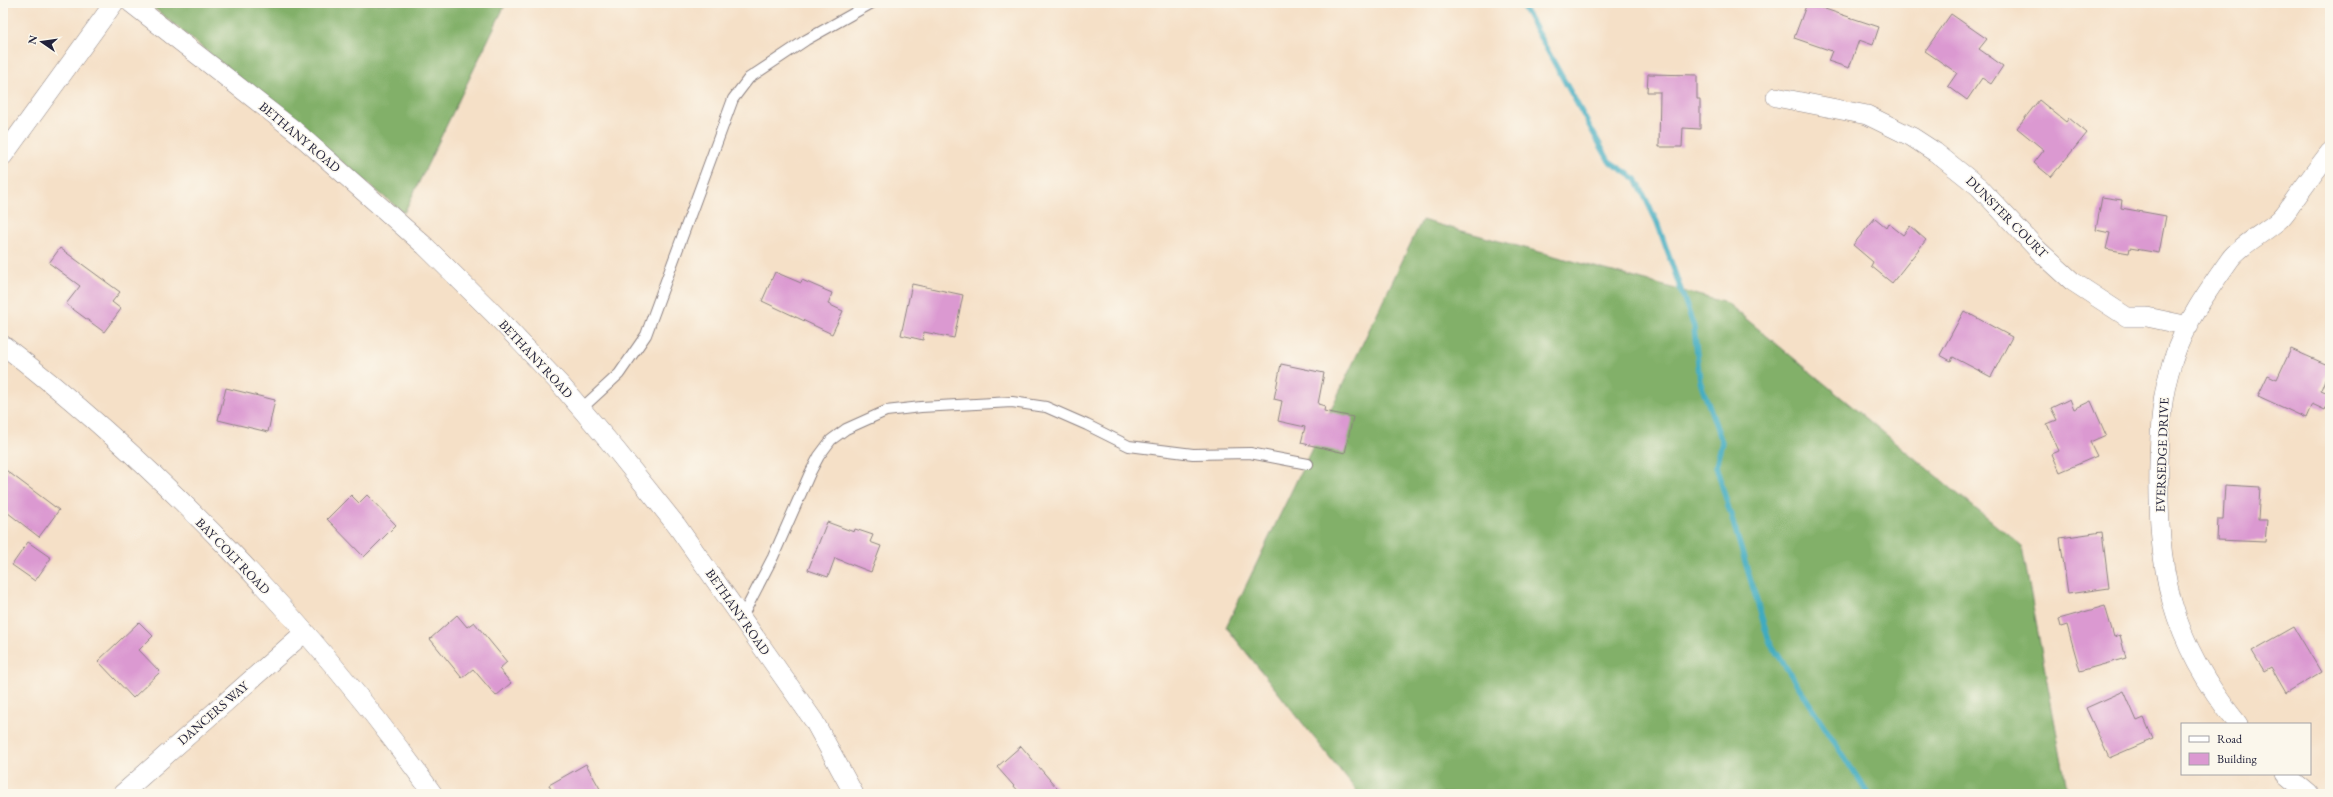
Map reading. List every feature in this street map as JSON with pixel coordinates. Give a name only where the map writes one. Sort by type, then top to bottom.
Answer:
[{"type":"street","points":[[3,156],[114,3]]},
{"type":"street","name":"BETHANY ROAD","points":[[131,3],[294,130],[425,246],[494,314],[581,409],[677,526],[742,617],[814,721],[854,794]]},
{"type":"street","name":"DUNSTER COURT","points":[[1776,97],[1866,115],[1912,137],[1935,152],[1979,187],[2038,250],[2072,281],[2127,317],[2147,318],[2189,326]]},
{"type":"street","name":"EVERSEDGE DRIVE","points":[[2237,723],[2207,682],[2185,639],[2172,606],[2161,552],[2158,496],[2161,412],[2165,385],[2173,358],[2189,326],[2233,256],[2281,218],[2330,152]]},
{"type":"street","name":"BAY COLT ROAD","points":[[3,345],[124,447],[218,538],[305,632],[411,764],[433,794]]},
{"type":"street","name":"DANCERS WAY","points":[[122,794],[305,632]]},
{"type":"street","points":[[2286,775],[2309,794]]},
{"type":"lane","points":[[581,409],[619,374],[646,335],[722,127],[737,93],[749,78],[806,40],[872,3]]},
{"type":"lane","points":[[742,617],[773,557],[819,456],[831,440],[846,429],[886,411],[921,406],[1012,402],[1046,407],[1129,446],[1193,454],[1250,453],[1308,464]]},
{"type":"green space","points":[[148,3],[506,3],[404,213]]},
{"type":"green space","points":[[1422,220],[1727,303],[2022,547],[2068,794],[1359,794],[1226,627]]},
{"type":"building","points":[[1807,3],[1879,27],[1873,45],[1859,40],[1849,68],[1828,61],[1832,51],[1794,38]]},
{"type":"building","points":[[1951,14],[1987,39],[1979,49],[2003,66],[1991,84],[1982,78],[1967,100],[1948,86],[1957,73],[1925,51]]},
{"type":"building","points":[[1648,74],[1697,75],[1697,99],[1700,99],[1700,129],[1683,128],[1682,147],[1659,147],[1660,92],[1647,92]]},
{"type":"building","points":[[2039,100],[2066,122],[2069,118],[2087,133],[2051,177],[2034,163],[2044,150],[2017,128]]},
{"type":"building","points":[[2102,197],[2122,200],[2121,208],[2166,216],[2159,253],[2130,248],[2129,253],[2106,249],[2110,233],[2096,230]]},
{"type":"building","points":[[1875,218],[1886,227],[1888,223],[1903,235],[1910,226],[1926,240],[1892,283],[1871,266],[1873,262],[1853,245]]},
{"type":"building","points":[[60,248],[120,292],[112,302],[121,309],[104,332],[66,304],[80,286],[49,263]]},
{"type":"building","points":[[775,272],[801,283],[802,280],[832,293],[828,304],[843,311],[832,334],[762,301]]},
{"type":"building","points":[[912,284],[963,295],[954,338],[924,332],[923,340],[901,335]]},
{"type":"building","points":[[1964,311],[2012,337],[1991,377],[1953,357],[1951,361],[1940,355]]},
{"type":"building","points":[[2291,349],[2330,366],[2321,390],[2330,394],[2330,400],[2325,410],[2312,404],[2306,418],[2258,396],[2268,375],[2277,379]]},
{"type":"building","points":[[1281,364],[1324,373],[1318,404],[1325,406],[1324,411],[1353,417],[1345,453],[1301,443],[1305,427],[1278,421],[1282,401],[1274,399]]},
{"type":"building","points":[[226,388],[275,400],[268,432],[218,420]]},
{"type":"building","points":[[2070,399],[2074,409],[2091,401],[2106,435],[2090,442],[2097,456],[2060,472],[2052,454],[2059,451],[2047,424],[2057,420],[2051,408]]},
{"type":"building","points":[[3,468],[59,510],[39,537],[3,509]]},
{"type":"building","points":[[2225,485],[2260,487],[2258,520],[2267,520],[2265,542],[2217,540],[2218,519],[2223,519]]},
{"type":"building","points":[[351,495],[359,503],[367,495],[396,525],[364,557],[327,519]]},
{"type":"building","points":[[827,522],[854,532],[855,529],[873,535],[870,542],[881,546],[871,572],[835,558],[828,577],[808,570]]},
{"type":"building","points":[[2102,532],[2109,588],[2068,594],[2060,538]]},
{"type":"building","points":[[28,542],[51,558],[35,581],[12,565]]},
{"type":"building","points":[[2105,606],[2114,637],[2120,635],[2126,658],[2080,671],[2067,625],[2061,627],[2059,619]]},
{"type":"building","points":[[457,615],[467,627],[474,622],[507,662],[499,669],[511,683],[496,696],[473,669],[462,678],[430,639]]},
{"type":"building","points":[[139,622],[153,636],[139,650],[160,672],[133,698],[98,661]]},
{"type":"building","points":[[2294,627],[2321,672],[2286,693],[2271,667],[2264,671],[2252,651]]},
{"type":"building","points":[[2124,691],[2137,721],[2144,718],[2153,739],[2109,758],[2086,708]]},
{"type":"building","points":[[1021,746],[1062,794],[1021,794],[997,767]]},
{"type":"building","points":[[586,764],[603,794],[553,794],[549,785]]},
{"type":"waterway","points":[[1521,3],[1609,161],[1636,179],[1657,222],[1694,327],[1700,381],[1722,442],[1716,466],[1769,641],[1868,794]]}]
